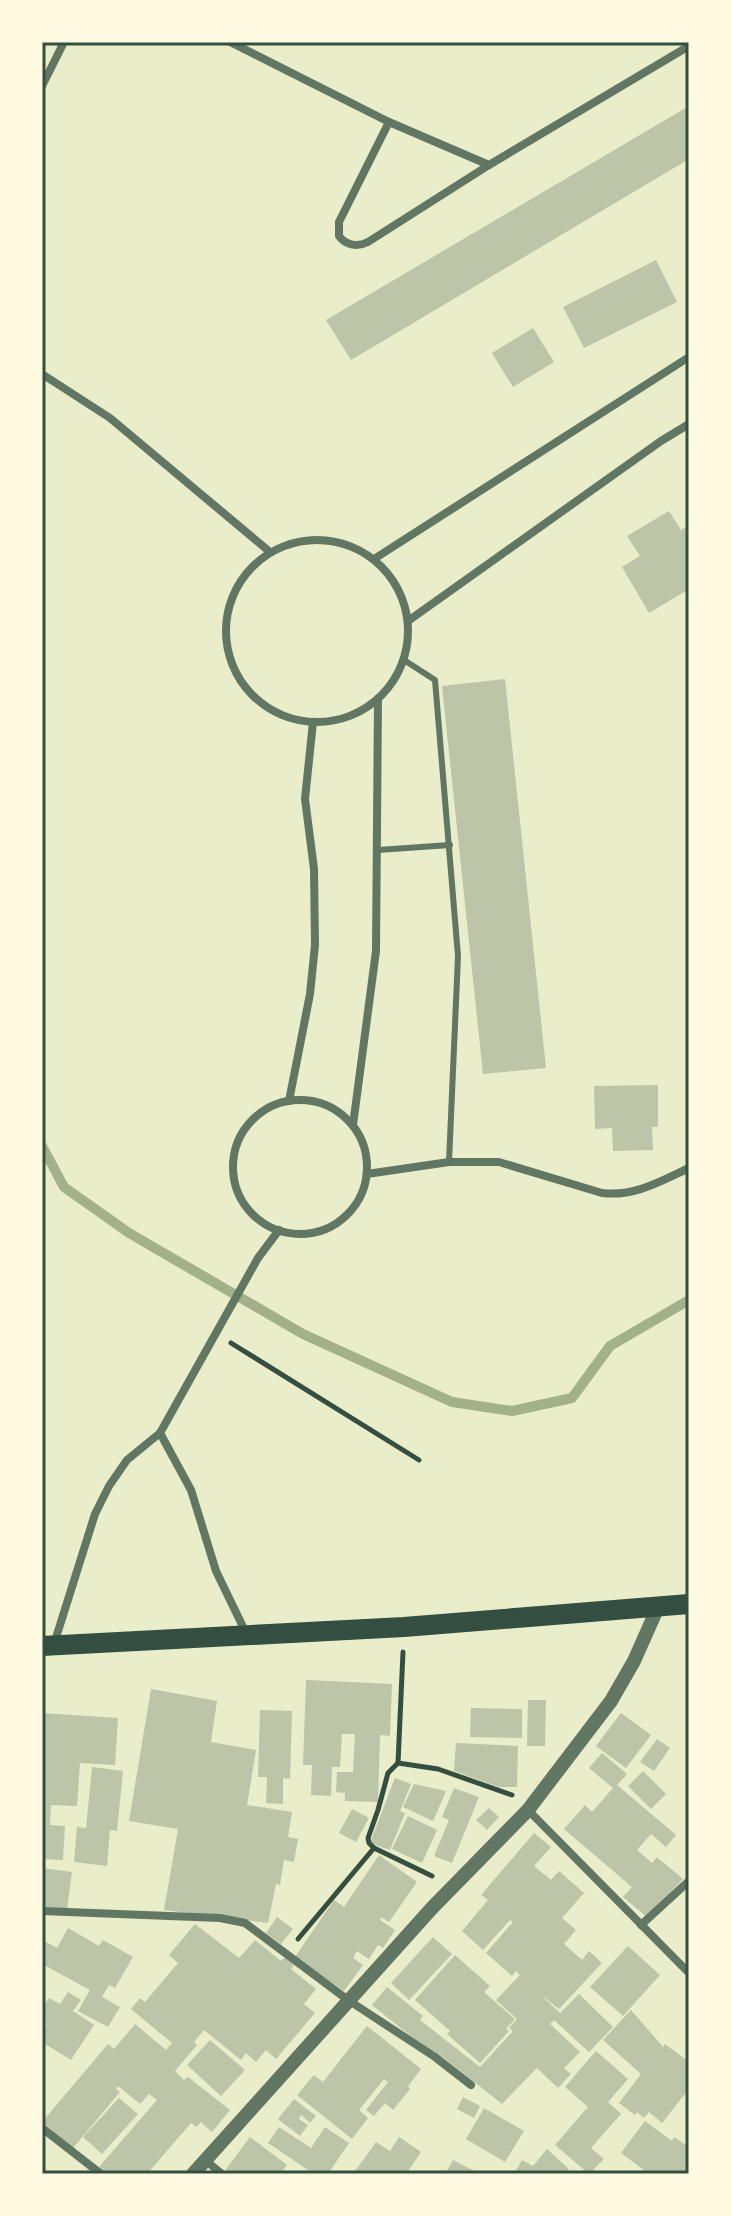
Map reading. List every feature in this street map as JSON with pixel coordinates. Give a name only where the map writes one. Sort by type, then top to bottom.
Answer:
[{"type":"main road","points":[[48,1645],[404,1627],[689,1604]]},
{"type":"street","points":[[42,86],[64,42]]},
{"type":"street","points":[[230,42],[389,122],[489,165]]},
{"type":"street","points":[[389,122],[339,222],[339,236],[344,242],[356,245],[368,242],[688,44]]},
{"type":"street","points":[[374,559],[689,357]]},
{"type":"street","points":[[42,374],[110,418],[270,552]]},
{"type":"street","points":[[408,621],[689,424]]},
{"type":"street","points":[[323,539],[350,545],[374,559],[391,576],[403,598],[408,621],[404,660],[394,682],[378,699],[359,712],[336,720],[313,722],[294,719],[259,701],[235,671],[225,634],[232,596],[254,564],[270,552],[295,542],[323,539]]},
{"type":"street","points":[[353,1125],[376,951],[378,699]]},
{"type":"street","points":[[289,1101],[310,994],[315,945],[314,869],[305,799],[313,722]]},
{"type":"street","points":[[307,1100],[324,1104],[340,1113],[353,1125],[365,1148],[367,1174],[360,1197],[346,1216],[326,1229],[303,1233],[279,1230],[264,1224],[242,1200],[233,1169],[234,1154],[248,1125],[259,1113],[289,1101],[307,1100]]},
{"type":"street","points":[[367,1174],[449,1162],[499,1162],[613,1194],[640,1190],[689,1168]]},
{"type":"street","points":[[48,1645],[95,1514],[109,1486],[127,1460],[160,1433],[258,1258],[279,1230]]},
{"type":"street","points":[[160,1433],[191,1490],[216,1571],[247,1636]]},
{"type":"street","points":[[193,2174],[348,2000],[531,1807],[611,1701],[634,1661],[658,1607]]},
{"type":"street","points":[[531,1807],[689,1973]]},
{"type":"street","points":[[641,1925],[689,1881]]},
{"type":"street","points":[[42,1911],[220,1918],[245,1923],[348,2000],[435,2057],[471,2085]]},
{"type":"street","points":[[42,2128],[101,2174]]},
{"type":"street","points":[[205,2160],[222,2174]]},
{"type":"lane","points":[[404,660],[435,680],[450,845],[458,956],[449,1162]]},
{"type":"lane","points":[[378,850],[450,845]]},
{"type":"path","points":[[217,1332],[419,1460]]},
{"type":"path","points":[[404,1627],[398,1763],[388,1773],[368,1838],[374,1848],[454,1886]]},
{"type":"path","points":[[398,1763],[438,1769],[531,1807]]},
{"type":"path","points":[[287,1953],[374,1848]]},
{"type":"building","points":[[689,106],[689,159],[351,360],[326,320]]},
{"type":"building","points":[[656,260],[677,302],[584,348],[563,307]]},
{"type":"building","points":[[533,328],[554,362],[513,387],[492,353]]},
{"type":"building","points":[[669,511],[681,530],[687,526],[689,530],[689,589],[649,613],[622,567],[640,556],[627,536]]},
{"type":"building","points":[[505,679],[546,1068],[483,1074],[442,686]]},
{"type":"building","points":[[658,1085],[658,1127],[652,1127],[653,1150],[613,1151],[612,1128],[595,1129],[594,1086]]},
{"type":"building","points":[[306,1680],[392,1684],[390,1736],[380,1735],[378,1802],[345,1801],[345,1793],[336,1792],[337,1772],[353,1772],[355,1734],[342,1734],[340,1767],[332,1767],[331,1796],[311,1795],[312,1765],[303,1765]]},
{"type":"building","points":[[151,1689],[217,1701],[211,1742],[256,1750],[247,1805],[292,1812],[288,1837],[298,1839],[294,1862],[284,1860],[268,1923],[164,1910],[178,1829],[129,1821]]},
{"type":"building","points":[[528,1700],[546,1700],[545,1746],[527,1746]]},
{"type":"building","points":[[471,1708],[522,1709],[522,1738],[470,1737]]},
{"type":"building","points":[[260,1710],[292,1711],[290,1779],[283,1778],[283,1804],[266,1803],[267,1777],[258,1777]]},
{"type":"building","points":[[42,1713],[118,1718],[115,1765],[80,1763],[77,1806],[51,1805],[50,1825],[65,1826],[63,1860],[42,1859]]},
{"type":"building","points":[[621,1713],[651,1735],[626,1768],[596,1746]]},
{"type":"building","points":[[657,1739],[670,1748],[654,1771],[640,1762]]},
{"type":"building","points":[[456,1743],[518,1746],[517,1787],[499,1787],[454,1771]]},
{"type":"building","points":[[602,1753],[627,1774],[617,1785],[676,1835],[666,1847],[651,1834],[637,1850],[652,1863],[657,1857],[683,1879],[647,1917],[623,1897],[632,1887],[564,1829],[585,1805],[592,1812],[613,1788],[589,1768]]},
{"type":"building","points":[[92,1767],[123,1771],[117,1831],[110,1830],[107,1866],[74,1862],[77,1827],[86,1828]]},
{"type":"building","points":[[643,1771],[666,1794],[651,1809],[628,1786]]},
{"type":"building","points":[[395,1778],[411,1784],[400,1811],[405,1813],[390,1850],[370,1843]]},
{"type":"building","points":[[414,1784],[446,1791],[433,1821],[403,1807]]},
{"type":"building","points":[[454,1788],[479,1797],[452,1863],[434,1856],[449,1820],[442,1817]]},
{"type":"building","points":[[489,1808],[499,1817],[487,1830],[476,1820]]},
{"type":"building","points":[[352,1809],[369,1818],[356,1842],[339,1833]]},
{"type":"building","points":[[408,1816],[437,1830],[422,1863],[392,1849]]},
{"type":"building","points":[[534,1833],[551,1847],[534,1866],[551,1880],[559,1871],[584,1893],[562,1918],[576,1930],[564,1944],[582,1960],[589,1951],[602,1963],[559,2009],[540,1994],[560,2013],[579,1994],[613,2027],[589,2052],[554,2020],[550,2024],[580,2052],[564,2068],[571,2074],[558,2088],[537,2068],[502,2104],[372,2005],[387,1987],[423,2016],[420,2020],[480,2067],[513,2031],[509,2028],[517,2019],[496,2000],[520,1975],[516,1971],[512,1976],[486,1953],[513,1922],[510,1920],[483,1950],[462,1931],[488,1900],[481,1895]]},
{"type":"building","points":[[379,1855],[417,1882],[389,1922],[381,1917],[380,1920],[395,1930],[383,1948],[378,1945],[369,1959],[357,1951],[353,1958],[363,1965],[344,1991],[295,1957],[334,1900],[344,1907]]},
{"type":"building","points":[[42,1868],[72,1872],[67,1910],[42,1907]]},
{"type":"building","points":[[277,1917],[293,1929],[281,1944],[266,1933]]},
{"type":"building","points":[[195,1924],[239,1958],[255,1940],[281,1961],[285,1957],[294,1965],[291,1969],[316,1989],[304,2004],[315,2013],[276,2059],[266,2050],[256,2062],[246,2053],[241,2060],[204,2030],[194,2042],[197,2045],[175,2071],[184,2080],[188,2077],[230,2110],[212,2132],[201,2122],[196,2127],[191,2123],[147,2174],[107,2174],[99,2167],[157,2100],[149,2094],[140,2104],[118,2086],[116,2089],[120,2092],[73,2148],[42,2122],[108,2044],[114,2049],[135,2024],[166,2050],[172,2043],[131,2009],[140,1998],[145,2002],[178,1963],[169,1955]]},
{"type":"building","points":[[68,1928],[99,1946],[103,1940],[133,1957],[115,1988],[109,1985],[102,1997],[120,2007],[108,2027],[78,2011],[90,1990],[42,1964],[42,1940],[57,1948]]},
{"type":"building","points":[[433,1937],[452,1954],[409,2000],[391,1983]]},
{"type":"building","points":[[628,1946],[660,1975],[623,2016],[590,1987]]},
{"type":"building","points":[[455,1955],[490,1986],[484,1992],[515,2019],[506,2029],[509,2031],[480,2063],[415,2000]]},
{"type":"building","points":[[68,1992],[81,2000],[73,2011],[94,2025],[71,2060],[42,2042],[42,2031],[47,2024],[42,2021],[42,2008],[49,1998],[60,2004]]},
{"type":"building","points":[[631,2010],[663,2047],[665,2044],[689,2062],[689,2089],[662,2123],[649,2112],[644,2118],[619,2103],[641,2074],[603,2040]]},
{"type":"building","points":[[367,2026],[421,2069],[393,2110],[385,2103],[374,2116],[366,2110],[388,2082],[384,2079],[359,2110],[368,2118],[352,2139],[297,2095],[314,2075],[323,2082]]},
{"type":"building","points":[[210,2040],[245,2070],[221,2096],[187,2065]]},
{"type":"building","points":[[596,2051],[628,2079],[608,2102],[621,2114],[591,2148],[604,2159],[589,2174],[555,2145],[588,2107],[565,2087]]},
{"type":"building","points":[[463,2097],[480,2106],[474,2118],[457,2109]]},
{"type":"building","points":[[119,2098],[138,2114],[102,2154],[83,2137]]},
{"type":"building","points":[[294,2099],[316,2116],[310,2123],[301,2115],[299,2119],[308,2125],[300,2136],[278,2119]]},
{"type":"building","points":[[484,2108],[524,2131],[505,2162],[466,2139]]},
{"type":"building","points":[[645,2121],[672,2141],[674,2137],[689,2147],[689,2168],[684,2174],[649,2174],[621,2153]]},
{"type":"building","points":[[279,2127],[311,2148],[325,2127],[349,2143],[328,2174],[314,2174],[268,2143]]},
{"type":"building","points":[[250,2137],[287,2165],[280,2174],[232,2174],[226,2169]]},
{"type":"building","points":[[399,2137],[421,2152],[406,2174],[353,2174],[376,2142],[390,2151]]},
{"type":"building","points":[[547,2149],[569,2169],[563,2174],[514,2174],[522,2160],[533,2166]]},
{"type":"building","points":[[453,2160],[480,2174],[445,2174]]},
{"type":"waterway","points":[[42,1146],[64,1187],[129,1233],[303,1334],[452,1402],[512,1411],[572,1398],[610,1346],[689,1300]]}]
